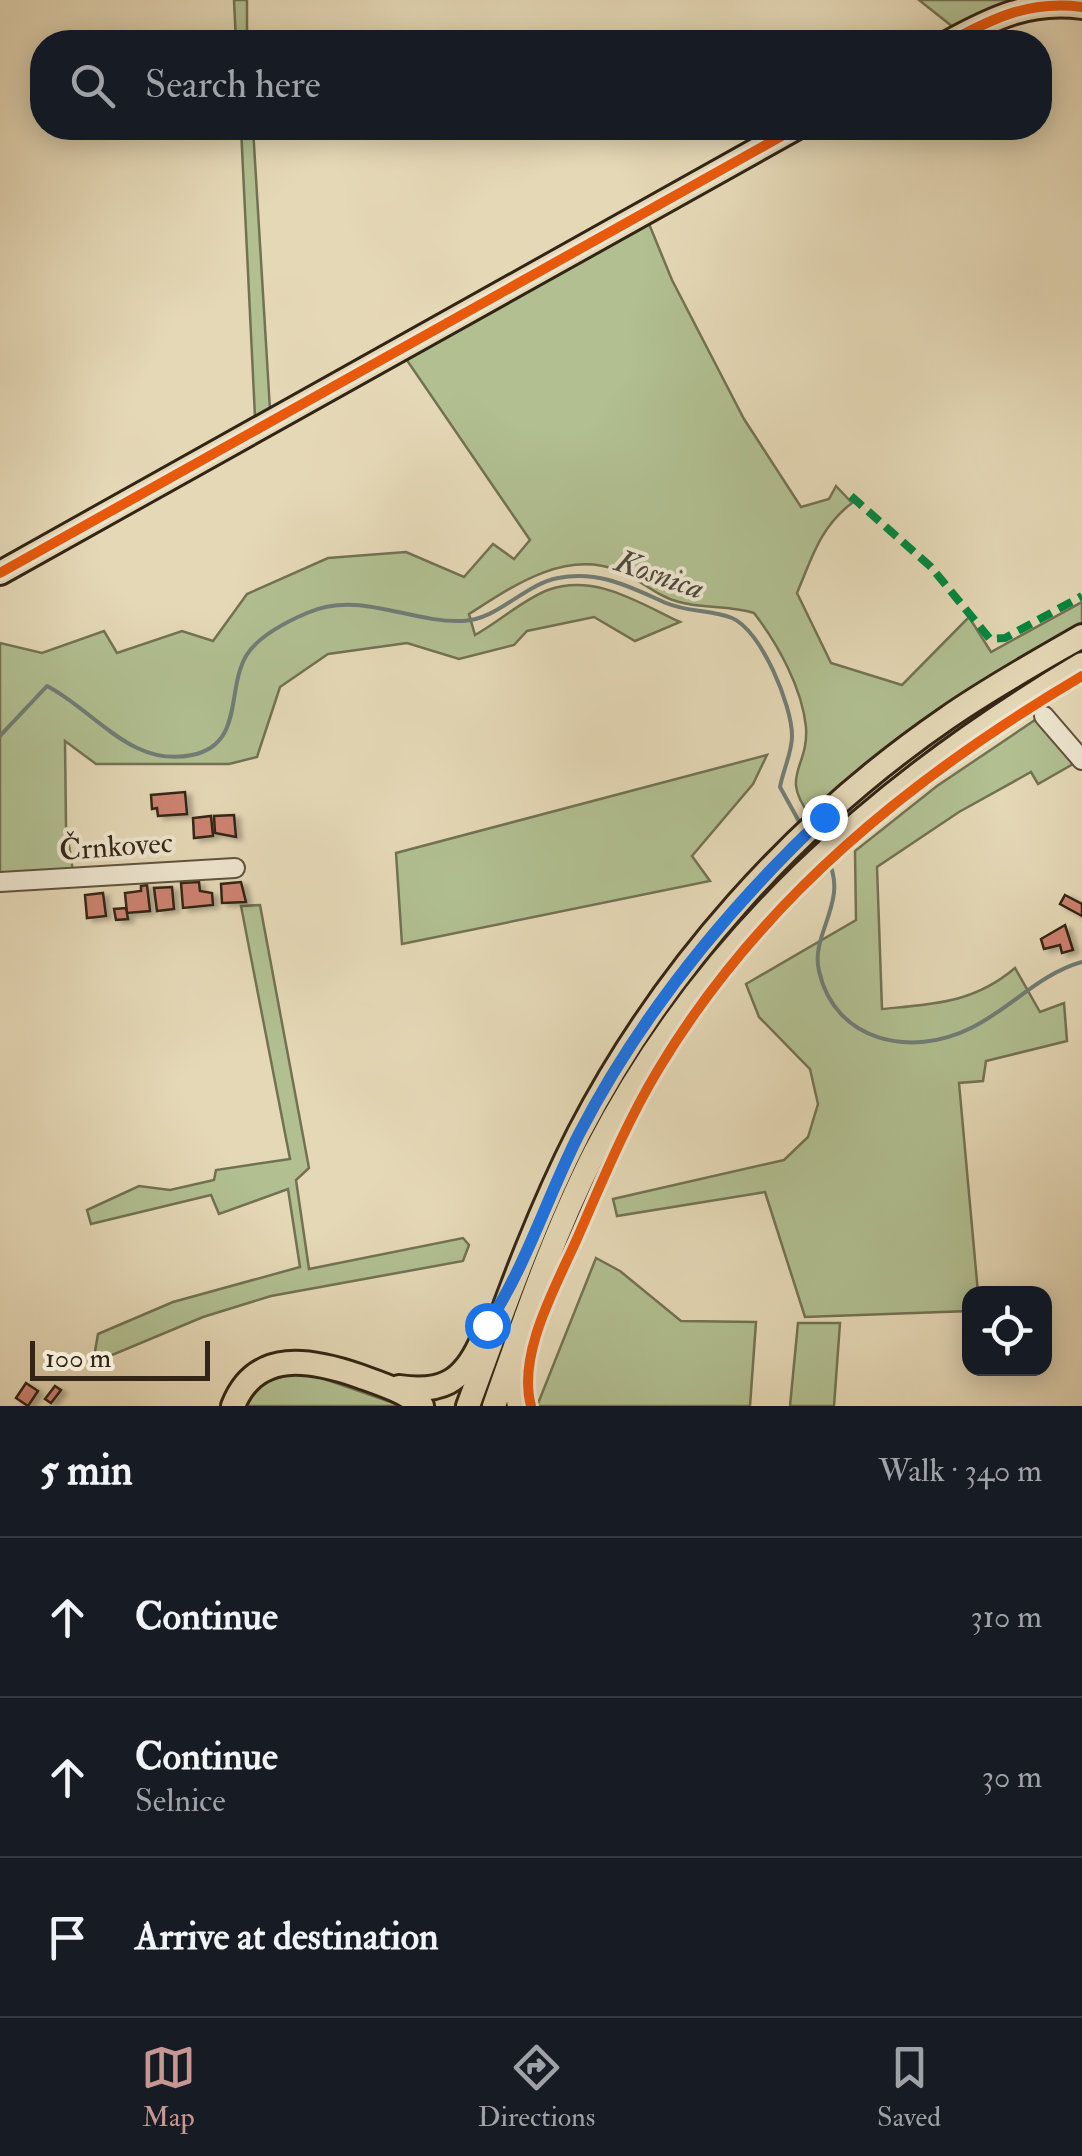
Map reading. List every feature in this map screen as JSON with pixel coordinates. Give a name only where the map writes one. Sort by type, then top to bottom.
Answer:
[{"type":"main road","points":[[971,30],[998,15],[1048,0],[1082,7]]},
{"type":"main road","points":[[0,573],[775,140]]},
{"type":"main road","points":[[494,1406],[527,1313],[589,1165],[645,1066],[697,988],[824,817],[946,718],[1082,636]]},
{"type":"main road","points":[[468,1406],[558,1177],[626,1052],[675,980],[794,861],[840,835],[959,740],[1082,664]]},
{"type":"main road","points":[[384,1385],[425,1391],[453,1382],[472,1360],[487,1325],[508,1299]]},
{"type":"main road","points":[[520,1406],[515,1383],[527,1313]]},
{"type":"main road","points":[[233,1406],[254,1376],[290,1361],[318,1362],[384,1385],[422,1406]]},
{"type":"street","points":[[1044,716],[1082,760]]},
{"type":"street","name":"Črnkovec","points":[[0,882],[236,868]]},
{"type":"green space","points":[[234,0],[247,0],[247,30],[235,30]]},
{"type":"green space","points":[[919,0],[1014,0],[953,27]]},
{"type":"green space","points":[[242,140],[254,140],[270,410],[255,417]]},
{"type":"green space","points":[[647,219],[672,280],[744,419],[801,507],[829,499],[836,486],[852,503],[824,533],[797,593],[831,663],[902,685],[969,617],[991,652],[1082,602],[1082,627],[810,815],[801,801],[796,780],[806,741],[800,697],[780,652],[754,613],[679,602],[625,573],[597,565],[558,568],[521,582],[469,614],[475,635],[538,594],[565,586],[583,585],[616,592],[680,622],[635,641],[594,617],[527,631],[514,645],[459,659],[407,643],[328,654],[280,687],[257,757],[229,764],[96,764],[65,741],[66,826],[73,871],[0,877],[0,643],[42,653],[104,631],[117,653],[182,631],[213,641],[247,594],[328,558],[406,552],[464,577],[493,544],[514,559],[530,540],[404,356]]},
{"type":"green space","points":[[1038,718],[1075,763],[1038,784],[1031,772],[959,812],[877,867],[882,1009],[969,995],[1015,968],[1040,1012],[1064,1003],[1067,1041],[986,1061],[983,1081],[959,1083],[977,1286],[962,1286],[962,1311],[805,1317],[765,1192],[617,1216],[613,1199],[784,1160],[808,1137],[818,1104],[810,1069],[759,1017],[746,984],[856,920],[855,851],[937,786]]},
{"type":"green space","points":[[767,755],[753,784],[692,856],[710,881],[402,944],[396,853]]},
{"type":"green space","points":[[260,905],[309,1168],[296,1180],[309,1269],[463,1238],[469,1245],[463,1261],[271,1296],[203,1317],[93,1363],[98,1334],[173,1302],[300,1267],[288,1189],[219,1214],[211,1195],[91,1224],[87,1210],[139,1186],[170,1190],[214,1180],[216,1170],[290,1159],[241,906]]},
{"type":"green space","points":[[596,1258],[620,1271],[681,1321],[756,1322],[750,1406],[537,1406]]},
{"type":"green space","points":[[798,1323],[840,1323],[834,1406],[790,1406]]},
{"type":"green space","points":[[289,1374],[313,1375],[402,1406],[243,1406],[263,1383]]},
{"type":"building","points":[[185,792],[187,814],[158,816],[157,808],[152,809],[151,795]]},
{"type":"building","points":[[234,815],[236,837],[215,833],[214,816]]},
{"type":"building","points":[[211,816],[213,836],[194,838],[193,818]]},
{"type":"building","points":[[199,882],[200,891],[212,893],[213,905],[183,908],[181,883]]},
{"type":"building","points":[[241,882],[246,902],[222,903],[221,884]]},
{"type":"building","points":[[147,885],[150,911],[127,913],[125,893],[141,891],[141,886]]},
{"type":"building","points":[[172,887],[174,909],[157,911],[154,888]]},
{"type":"building","points":[[103,893],[106,916],[87,918],[85,895]]},
{"type":"building","points":[[1065,895],[1082,904],[1082,916],[1060,904]]},
{"type":"building","points":[[126,908],[128,919],[116,920],[114,909]]},
{"type":"building","points":[[1065,925],[1073,950],[1062,953],[1060,945],[1044,949],[1041,939]]},
{"type":"building","points":[[26,1383],[38,1391],[28,1406],[16,1398]]},
{"type":"building","points":[[55,1386],[61,1390],[51,1403],[45,1399]]},
{"type":"waterway","name":"Kosnica","points":[[0,736],[47,686],[132,745],[170,757],[192,755],[220,740],[227,728],[240,670],[251,649],[273,630],[299,617],[346,605],[463,621],[488,614],[545,582],[587,576],[614,582],[674,606],[732,618],[754,637],[787,706],[792,742],[780,787],[801,825]]},
{"type":"waterway","name":"Kosnica","points":[[828,860],[834,890],[820,944],[819,971],[841,1014],[878,1037],[901,1042],[948,1037],[971,1028],[1038,983],[1082,962]]},
{"type":"marked path","points":[[851,496],[931,567],[990,639],[1005,638],[1082,596]]},
{"type":"cycle path","points":[[972,30],[1029,9],[1082,7]]},
{"type":"cycle path","points":[[0,573],[775,140]]},
{"type":"cycle path","points":[[531,1406],[529,1365],[549,1300],[635,1111],[699,1008],[744,950],[845,846],[959,756],[1082,676]]},
{"type":"route","points":[[487,1325],[508,1299],[558,1177],[626,1052],[675,980],[738,904],[824,817]]}]
